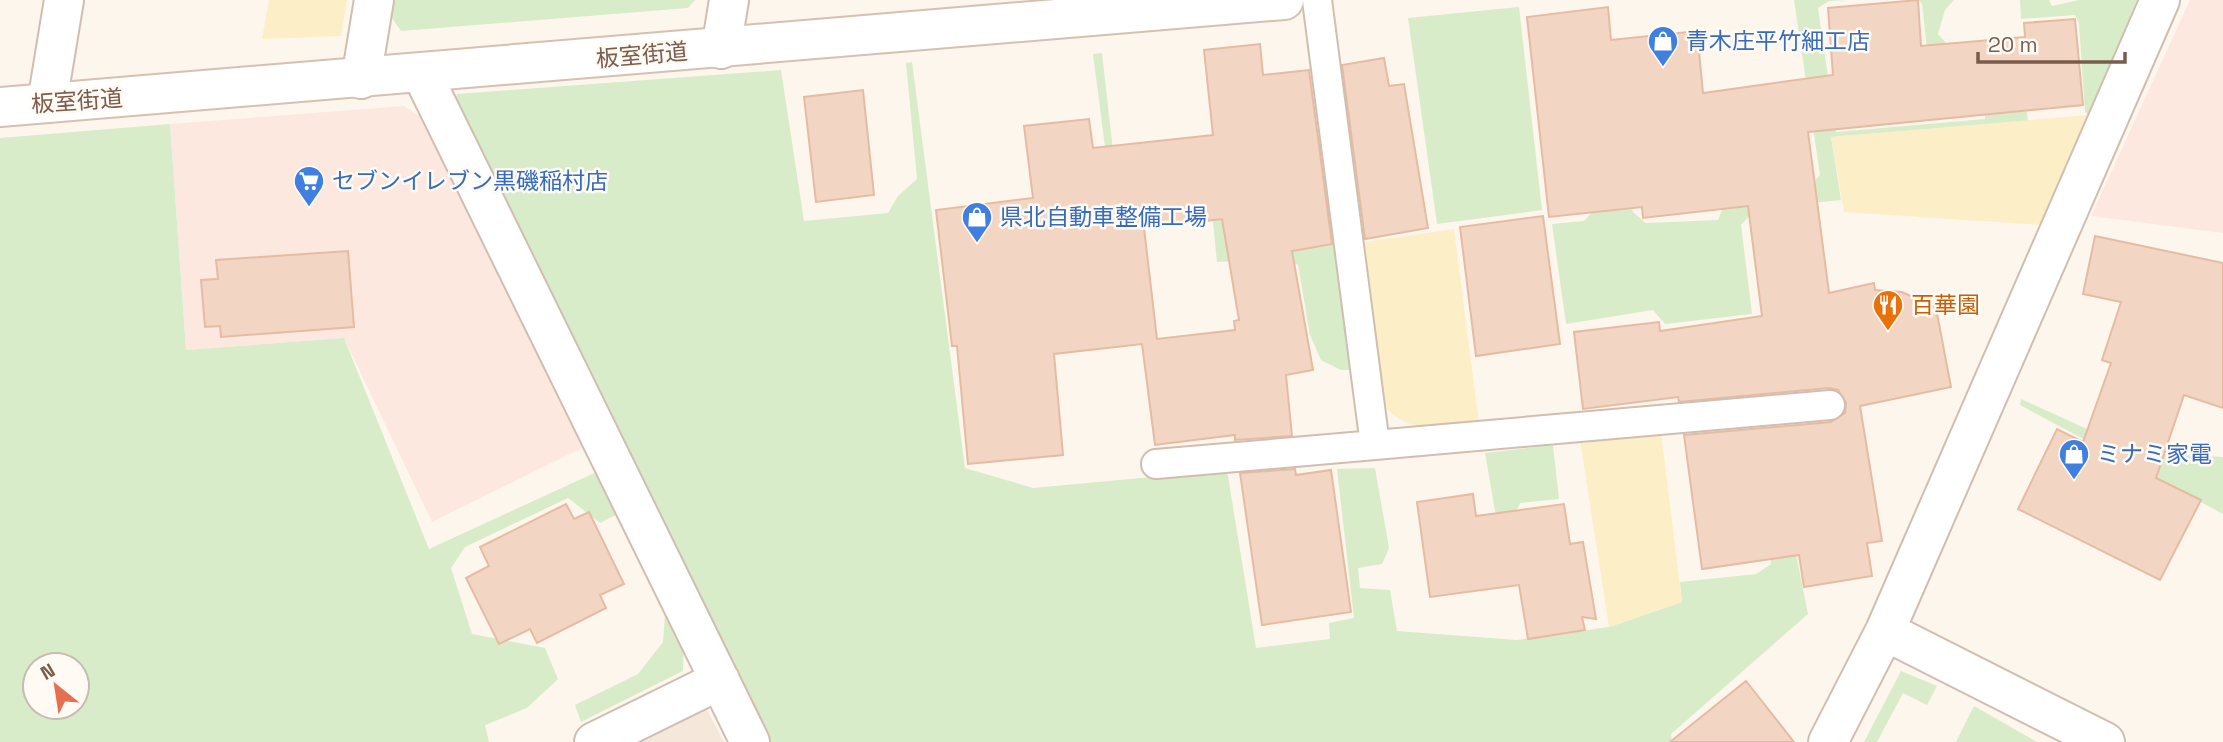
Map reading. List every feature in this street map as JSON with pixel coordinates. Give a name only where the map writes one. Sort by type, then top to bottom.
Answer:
[{"type":"street","points":[[47,103],[64,0]]},
{"type":"street","points":[[361,79],[374,0]]},
{"type":"street","points":[[721,48],[729,0]]},
{"type":"street","name":"板室街道","points":[[0,107],[422,74],[1200,3],[1284,0]]},
{"type":"street","points":[[1828,742],[1885,631],[2160,0]]},
{"type":"street","points":[[422,74],[750,742]]},
{"type":"street","points":[[1885,631],[2105,742]]},
{"type":"street","points":[[594,742],[720,680]]},
{"type":"lane","points":[[1317,0],[1375,445]]},
{"type":"lane","points":[[1156,464],[1830,405]]},
{"type":"shaded area","points":[[2190,0],[2223,0],[2223,233],[2091,216]]},
{"type":"shaded area","points":[[404,106],[432,124],[590,444],[432,522],[344,338],[186,350],[170,124]]},
{"type":"shaded area","points":[[704,704],[724,742],[626,742]]},
{"type":"green space","points":[[392,0],[695,0],[688,8],[401,31],[389,14]]},
{"type":"green space","points":[[1794,0],[1847,0],[1829,1],[1818,8],[1836,132],[1985,119],[1984,81],[2023,77],[2028,121],[1831,137],[1841,200],[1756,209],[1741,225],[1752,314],[1665,324],[1653,310],[1566,324],[1552,224],[1584,221],[1601,202],[1625,199],[1634,213],[1646,223],[1718,220],[1727,197],[1809,187],[1820,175]]},
{"type":"green space","points":[[1918,0],[1954,0],[1945,10],[1938,34],[1954,52],[1928,58],[1922,4]]},
{"type":"green space","points":[[2020,0],[2049,0],[2052,6],[2079,0],[2137,0],[2089,115],[2085,112],[2079,23],[2075,15],[2021,19]]},
{"type":"green space","points":[[1519,7],[1542,210],[1437,224],[1408,18]]},
{"type":"green space","points":[[1102,53],[1124,249],[1108,170],[1093,54]]},
{"type":"green space","points":[[912,62],[965,468],[1033,488],[1227,470],[1256,648],[1330,639],[1329,623],[1354,618],[1337,469],[1375,468],[1389,548],[1382,564],[1358,568],[1360,588],[1390,590],[1397,631],[1517,640],[1609,627],[1682,602],[1680,582],[1756,574],[1771,564],[1756,451],[1775,449],[1808,614],[1671,734],[1672,742],[769,742],[455,102],[457,94],[781,70],[804,221],[888,213],[898,196],[917,179],[906,63]]},
{"type":"green space","points":[[170,124],[186,350],[344,338],[429,549],[603,469],[684,632],[683,671],[581,722],[575,705],[638,674],[663,642],[665,615],[616,515],[600,523],[568,498],[465,547],[451,568],[472,634],[545,648],[558,679],[527,708],[485,725],[489,742],[0,742],[0,138]]},
{"type":"green space","points":[[1322,135],[1353,370],[1341,370],[1321,360],[1310,335],[1298,265],[1285,259],[1217,262],[1212,212],[1299,137]]},
{"type":"green space","points":[[2021,399],[2140,453],[2223,457],[2223,514],[2020,405]]},
{"type":"green space","points":[[1553,445],[1559,499],[1520,503],[1501,545],[1485,453]]},
{"type":"green space","points":[[1901,671],[1937,686],[1927,705],[1903,693],[1877,742],[1864,742]]},
{"type":"green space","points":[[1974,706],[2037,742],[1956,742]]},
{"type":"sand","points":[[269,0],[347,0],[341,36],[262,39]]},
{"type":"sand","points":[[2089,115],[2043,225],[1844,212],[1831,137]]},
{"type":"sand","points":[[1454,229],[1479,423],[1439,427],[1414,425],[1392,414],[1383,403],[1359,243]]},
{"type":"sand","points":[[1661,432],[1682,602],[1609,627],[1580,440]]},
{"type":"building","points":[[1918,0],[1921,46],[2025,37],[2024,23],[2075,19],[2083,105],[1808,132],[1829,293],[1874,283],[1875,290],[1902,292],[1936,308],[1951,387],[1860,406],[1882,541],[1867,543],[1872,576],[1804,587],[1799,555],[1702,569],[1684,435],[1831,422],[1845,413],[1846,403],[1838,390],[1829,388],[1679,402],[1678,397],[1583,409],[1574,332],[1659,322],[1660,331],[1762,316],[1748,206],[1643,218],[1642,207],[1549,217],[1527,17],[1608,7],[1611,40],[1697,31],[1703,93],[1833,75],[1828,8]]},
{"type":"building","points":[[1260,44],[1263,75],[1309,70],[1332,244],[1292,251],[1313,370],[1286,375],[1292,436],[1235,440],[1235,435],[1155,445],[1142,344],[1054,354],[1063,455],[968,464],[957,346],[952,346],[936,210],[1033,198],[1024,126],[1089,119],[1093,148],[1213,135],[1204,50]],"holes":[[[1222,219],[1239,320],[1234,321],[1235,330],[1157,339],[1144,228]]]},
{"type":"building","points":[[1384,58],[1389,86],[1404,84],[1428,228],[1365,239],[1342,65]]},
{"type":"building","points":[[863,90],[874,195],[816,202],[804,97]]},
{"type":"building","points":[[1543,216],[1560,344],[1476,356],[1460,227]]},
{"type":"building","points":[[2095,236],[2223,263],[2223,408],[2184,395],[2156,478],[2201,500],[2160,580],[2018,509],[2057,429],[2083,442],[2111,363],[2102,360],[2121,302],[2083,294]]},
{"type":"building","points":[[348,251],[354,327],[221,337],[220,326],[205,327],[201,280],[218,279],[216,260]]},
{"type":"building","points":[[1295,469],[1296,475],[1331,470],[1351,612],[1262,625],[1240,473]]},
{"type":"building","points":[[1473,494],[1476,516],[1564,504],[1570,544],[1583,542],[1596,619],[1582,617],[1585,630],[1528,639],[1519,585],[1430,597],[1417,502]]},
{"type":"building","points":[[566,504],[574,519],[589,512],[624,584],[600,595],[606,608],[537,643],[530,629],[499,644],[466,578],[489,566],[480,547]]},
{"type":"building","points":[[1746,681],[1794,742],[1670,742]]},
{"type":"place","name":"青木庄平竹細工店","points":[[1663,68]]},
{"type":"place","name":"セブンイレブン黒磯稲村店","points":[[309,208]]},
{"type":"place","name":"県北自動車整備工場","points":[[977,244]]},
{"type":"place","name":"百華園","points":[[1888,332]]},
{"type":"place","name":"ミナミ家電","points":[[2074,481]]}]
